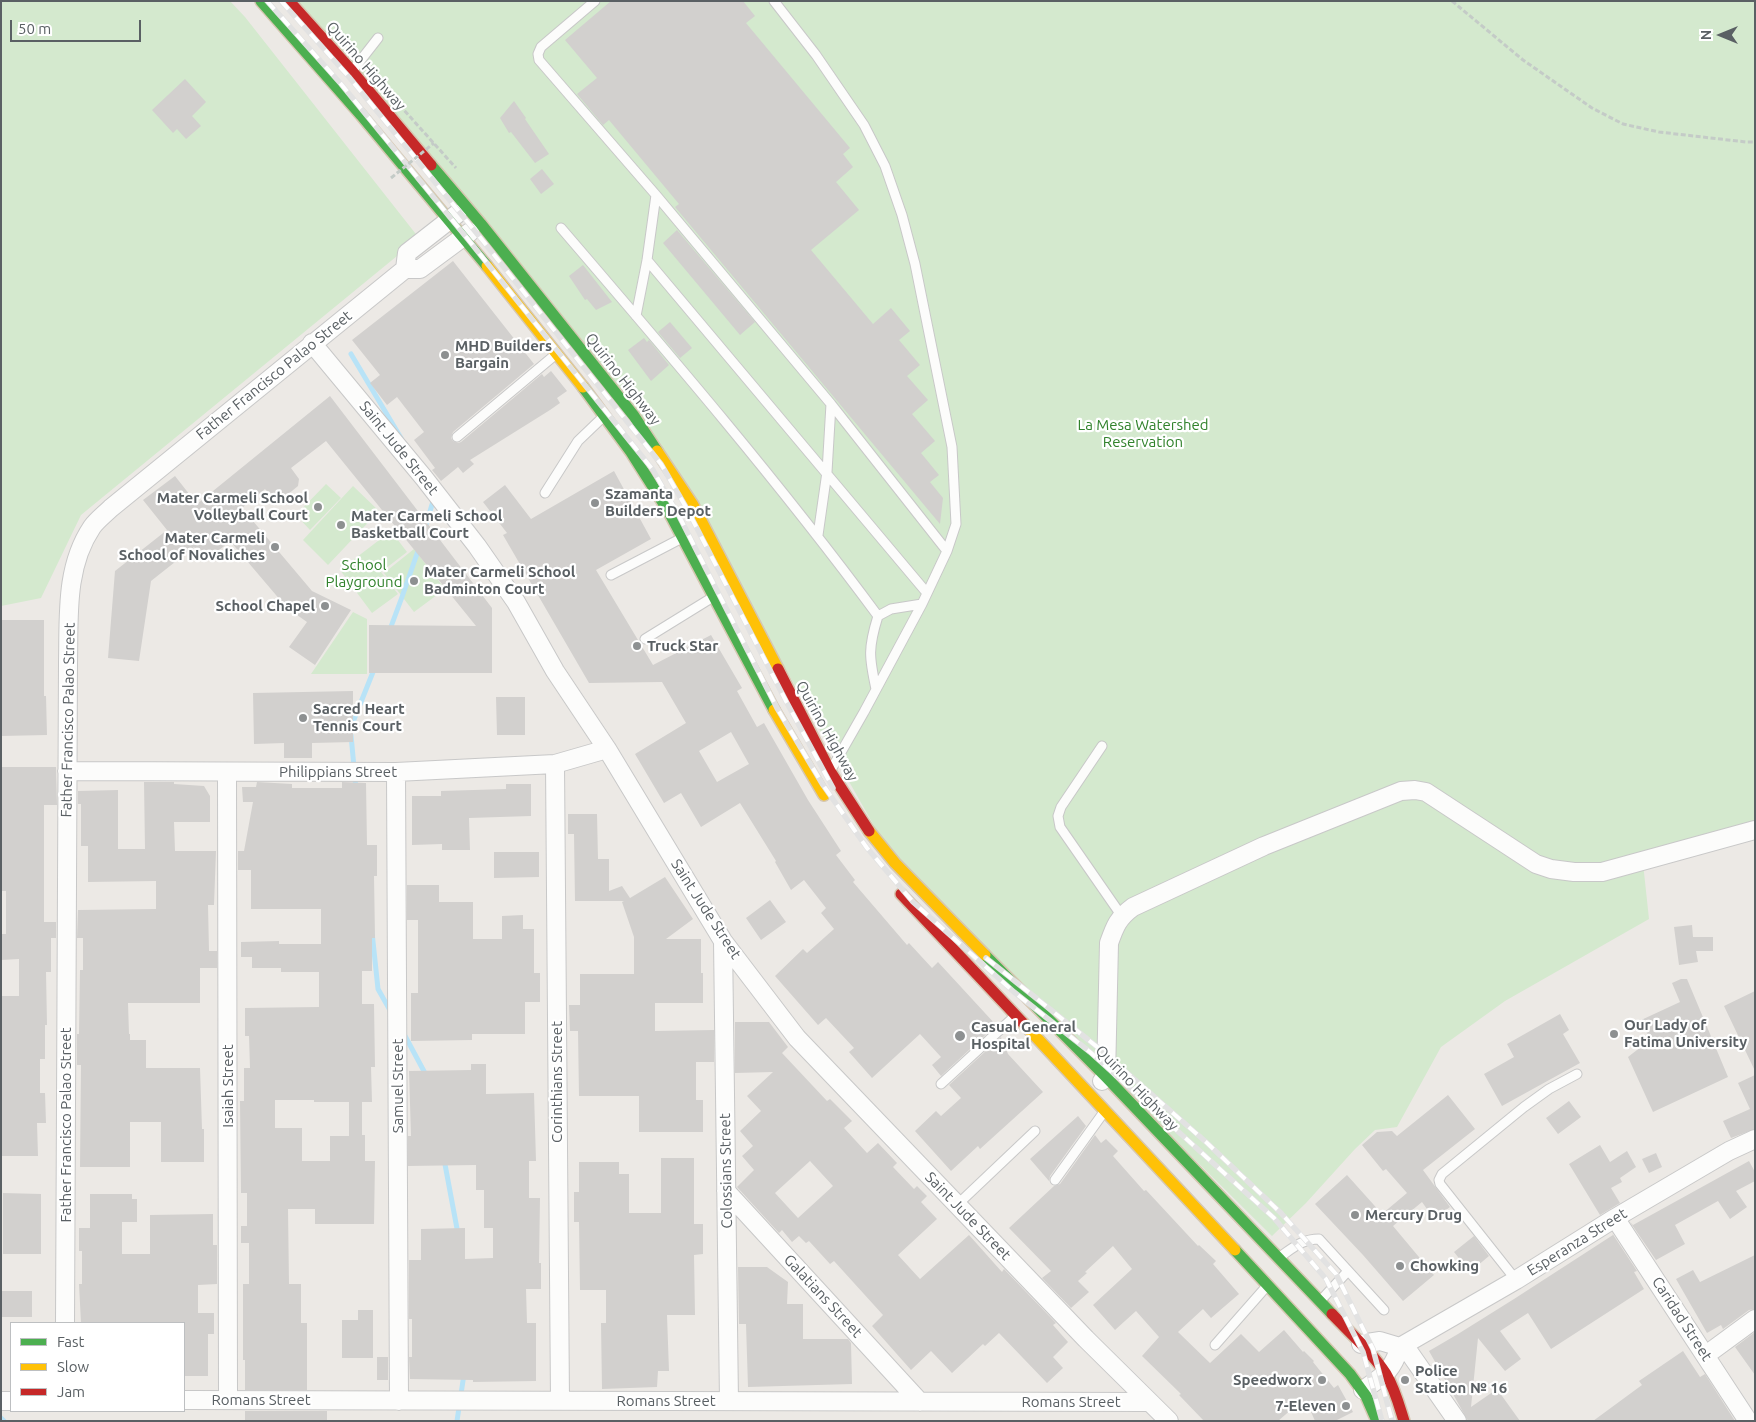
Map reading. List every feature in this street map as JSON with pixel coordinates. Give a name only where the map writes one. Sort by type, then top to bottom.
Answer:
[{"type":"main road","name":"Quirino Highway","points":[[261,1],[344,78],[467,207],[634,416],[666,462],[693,506],[830,771],[876,841],[895,863],[1106,1077],[1361,1344],[1386,1374],[1397,1396],[1404,1421]]},
{"type":"main road","name":"Quirino Highway","points":[[289,1],[449,220],[616,429],[646,473],[684,538],[774,712],[828,801]]},
{"type":"main road","points":[[890,882],[1338,1360],[1363,1390],[1374,1408],[1377,1421]]},
{"type":"street","name":"Father Francisco Palao Street","points":[[404,269],[407,253],[467,207]]},
{"type":"street","name":"Father Francisco Palao Street","points":[[65,1322],[68,662],[71,580],[80,549],[93,525],[112,508],[312,343],[404,269],[420,269],[481,224]]},
{"type":"street","name":"Saint Jude Street","points":[[312,343],[424,478],[477,546],[516,602],[555,671],[607,749],[723,941],[797,1038],[1148,1402],[1169,1421]]},
{"type":"street","name":"Philippians Street","points":[[68,771],[396,772],[555,764],[607,749]]},
{"type":"street","name":"Corinthians Street","points":[[555,764],[560,1401]]},
{"type":"street","name":"Isaiah Street","points":[[227,772],[228,1400]]},
{"type":"street","name":"Samuel Street","points":[[396,772],[399,1400]]},
{"type":"street","points":[[1090,1094],[1106,1077],[1109,943],[1114,928],[1122,915],[1132,908],[1264,846],[1401,791],[1415,790],[1426,792],[1536,864],[1552,870],[1602,872],[1755,830]]},
{"type":"street","name":"Colossians Street","points":[[723,941],[729,1401]]},
{"type":"street","name":"Esperanza Street","points":[[1402,1346],[1516,1280],[1615,1218],[1729,1151],[1755,1139]]},
{"type":"street","name":"Galatians Street","points":[[726,1191],[920,1402]]},
{"type":"street","name":"Caridad Street","points":[[1615,1218],[1748,1421]]},
{"type":"street","points":[[1706,1355],[1755,1319]]},
{"type":"street","points":[[1361,1344],[1380,1341],[1402,1346],[1457,1421]]},
{"type":"street","points":[[1363,1390],[1386,1374],[1394,1364],[1402,1346]]},
{"type":"street","name":"Romans Street","points":[[185,1400],[1148,1402]]},
{"type":"lane","points":[[595,1],[541,47],[538,54],[539,60],[656,195],[831,404],[947,550]]},
{"type":"lane","points":[[774,1],[816,55],[864,125],[885,166],[916,264],[952,447],[956,524],[947,550],[922,604],[876,689],[830,771],[818,786]]},
{"type":"lane","points":[[344,78],[378,38]]},
{"type":"lane","points":[[636,316],[647,260],[656,195]]},
{"type":"lane","points":[[561,228],[818,535],[878,616]]},
{"type":"lane","points":[[647,260],[927,593]]},
{"type":"lane","points":[[457,437],[557,354]]},
{"type":"lane","points":[[818,535],[827,472],[831,404]]},
{"type":"lane","points":[[545,493],[578,441],[602,417],[598,406]]},
{"type":"lane","points":[[611,576],[684,538]]},
{"type":"lane","points":[[645,639],[714,597]]},
{"type":"lane","points":[[876,689],[870,652],[872,636],[878,616],[891,609],[922,604]]},
{"type":"lane","points":[[1102,746],[1061,807],[1058,816],[1060,827],[1122,915]]},
{"type":"lane","points":[[941,1084],[1015,1015]]},
{"type":"lane","points":[[1516,1280],[1440,1184],[1439,1180],[1442,1174],[1524,1107],[1548,1090],[1577,1074]]},
{"type":"lane","points":[[1055,1180],[1105,1110]]},
{"type":"lane","points":[[958,1205],[1035,1132]]},
{"type":"lane","points":[[1279,1258],[1300,1243],[1308,1240],[1319,1240],[1384,1310]]},
{"type":"lane","points":[[1320,1301],[1348,1271]]},
{"type":"lane","points":[[1215,1345],[1267,1284]]},
{"type":"path","points":[[1452,1],[1523,60],[1592,108],[1623,124],[1659,132],[1755,142]]},
{"type":"path","points":[[387,86],[371,68],[368,70],[456,168]]},
{"type":"path","points":[[391,178],[434,143]]},
{"type":"green space","points":[[1,1],[230,1],[245,17],[419,238],[81,515],[41,598],[1,606]]},
{"type":"green space","name":"La Mesa Watershed Reservation","points":[[289,1],[1755,1],[1755,834],[1643,863],[1649,919],[1505,1001],[1441,1047],[1397,1127],[1375,1130],[1272,1236],[895,863],[693,505]]},
{"type":"green space","name":"Mater Carmeli School Volleyball Court","points":[[326,484],[341,498],[310,530],[296,515]]},
{"type":"green space","name":"Mater Carmeli School Basketball Court","points":[[353,486],[379,511],[328,565],[303,540]]},
{"type":"green space","name":"School Playground","points":[[391,531],[407,552],[381,572],[398,594],[372,613],[340,570]]},
{"type":"green space","name":"Mater Carmeli School Badminton Court","points":[[414,549],[445,589],[414,612],[384,573]]},
{"type":"green space","points":[[353,612],[367,619],[367,674],[311,674]]},
{"type":"building","points":[[611,1],[743,1],[755,16],[746,23],[850,148],[843,154],[853,167],[836,182],[859,210],[811,250],[873,324],[891,308],[910,331],[899,340],[920,365],[907,376],[928,400],[912,414],[935,441],[921,453],[939,475],[930,482],[943,498],[940,524],[675,207],[679,204],[609,120],[603,125],[577,94],[597,78],[565,40]]},
{"type":"building","points":[[185,79],[206,102],[192,116],[201,126],[186,139],[177,129],[173,133],[152,110]]},
{"type":"building","points":[[514,101],[549,154],[535,163],[511,132],[509,133],[500,118]]},
{"type":"building","points":[[542,169],[554,184],[541,194],[530,179]]},
{"type":"building","points":[[677,230],[755,322],[740,335],[663,243]]},
{"type":"building","name":"MHD Builders Bargain","points":[[453,261],[534,364],[453,432],[451,438],[453,441],[461,442],[542,374],[544,377],[551,371],[567,391],[557,398],[560,403],[470,460],[474,464],[463,473],[458,467],[441,481],[432,470],[435,468],[414,440],[424,432],[397,397],[387,405],[370,383],[380,375],[352,340]]},
{"type":"building","points":[[583,265],[612,302],[596,310],[587,299],[585,300],[569,276]]},
{"type":"building","points":[[670,322],[692,348],[680,358],[658,332]]},
{"type":"building","points":[[644,338],[647,342],[649,340],[669,365],[651,381],[628,350]]},
{"type":"building","points":[[330,396],[492,608],[492,673],[369,673],[369,625],[476,626],[326,441],[291,468],[299,479],[298,486],[281,500],[273,499],[265,489],[242,508],[312,591],[351,610],[315,665],[289,647],[307,622],[287,608],[230,541],[206,561],[194,547],[151,581],[139,661],[108,658],[115,571],[167,530],[143,500],[175,476],[197,504]]},
{"type":"building","points":[[614,471],[651,539],[596,570],[653,665],[711,635],[742,688],[737,691],[757,727],[764,723],[808,800],[841,851],[836,855],[855,880],[853,882],[907,945],[909,943],[932,968],[938,962],[996,1025],[941,1076],[932,1065],[941,1057],[920,1034],[872,1078],[849,1052],[854,1048],[826,1018],[818,1025],[775,976],[803,949],[807,953],[834,929],[821,913],[826,908],[804,880],[791,890],[776,861],[740,803],[701,827],[681,793],[664,803],[635,754],[686,723],[662,682],[589,683],[503,535],[507,533],[483,502],[505,485],[531,519]],"holes":[[[731,732],[749,764],[717,782],[699,751]]]},
{"type":"building","points":[[1,620],[44,620],[44,696],[46,696],[47,735],[1,736]]},
{"type":"building","name":"Sacred Heart Tennis Court","points":[[353,691],[353,742],[312,743],[312,758],[284,758],[284,743],[254,744],[253,693]]},
{"type":"building","points":[[496,697],[525,697],[525,735],[497,735]]},
{"type":"building","points":[[1,767],[56,767],[57,805],[44,805],[44,922],[56,922],[56,938],[51,938],[51,972],[46,972],[47,1025],[45,1025],[45,1059],[40,1059],[40,1093],[45,1093],[46,1123],[37,1123],[38,1156],[1,1156],[1,996],[19,996],[19,959],[1,960],[1,934],[6,934],[6,891],[1,891]]},
{"type":"building","points":[[144,782],[174,782],[174,784],[204,786],[210,796],[210,822],[174,822],[175,851],[216,851],[214,905],[208,905],[209,951],[217,951],[217,968],[200,968],[200,1003],[128,1003],[130,1040],[146,1040],[146,1068],[200,1068],[204,1162],[161,1162],[161,1122],[130,1122],[130,1167],[80,1167],[81,1065],[77,1065],[77,1034],[79,1034],[80,970],[83,970],[83,938],[77,938],[78,910],[156,909],[156,881],[88,882],[88,846],[81,846],[81,804],[78,804],[78,791],[118,790],[118,849],[145,849]]},
{"type":"building","points":[[257,782],[292,784],[292,788],[342,788],[342,782],[366,783],[367,845],[377,845],[377,876],[374,876],[375,938],[372,938],[372,971],[362,971],[362,1004],[374,1004],[375,1067],[371,1067],[372,1102],[362,1102],[362,1135],[365,1135],[365,1161],[375,1161],[374,1224],[315,1224],[315,1209],[288,1209],[289,1284],[301,1284],[301,1323],[307,1323],[307,1390],[245,1390],[243,1284],[249,1284],[249,1243],[241,1243],[241,1226],[247,1226],[247,1193],[241,1193],[240,1101],[244,1101],[244,1068],[250,1068],[249,1036],[245,1036],[245,1008],[319,1007],[319,972],[281,972],[281,968],[252,968],[252,957],[241,957],[241,942],[279,941],[279,944],[321,944],[321,909],[251,909],[251,870],[238,870],[238,851],[244,851],[253,802],[243,802],[242,787],[256,787]],"holes":[[[275,1100],[314,1100],[314,1102],[349,1102],[349,1136],[330,1136],[330,1161],[302,1161],[302,1128],[275,1128]]]},
{"type":"building","points":[[506,784],[531,784],[531,816],[469,818],[470,850],[442,850],[442,844],[412,845],[412,796],[441,796],[441,791],[506,789]]},
{"type":"building","points":[[568,814],[597,814],[598,859],[609,859],[609,891],[622,886],[630,898],[665,877],[693,919],[666,939],[701,939],[703,1003],[655,1003],[655,1031],[714,1030],[714,1062],[696,1062],[696,1100],[703,1100],[703,1132],[639,1132],[639,1096],[579,1096],[578,1031],[570,1031],[569,1005],[580,1005],[580,974],[634,974],[634,937],[622,902],[624,901],[575,901],[574,834],[568,834]]},
{"type":"building","points":[[494,852],[539,852],[539,877],[494,878]]},
{"type":"building","points":[[407,885],[439,885],[439,902],[473,902],[473,939],[502,939],[502,916],[523,915],[523,929],[534,929],[534,973],[540,973],[540,1002],[525,1002],[525,1034],[472,1034],[472,1040],[411,1041],[411,993],[418,993],[418,920],[407,920]]},
{"type":"building","points":[[770,900],[786,922],[761,940],[746,918]]},
{"type":"building","points":[[1692,925],[1693,937],[1713,937],[1713,951],[1696,951],[1698,962],[1679,965],[1674,927]]},
{"type":"building","points":[[1681,979],[1687,979],[1728,1077],[1653,1112],[1628,1057],[1651,1039],[1639,1021],[1680,1002],[1672,983]]},
{"type":"building","points":[[1755,991],[1755,1071],[1724,1006]]},
{"type":"building","points":[[1560,1014],[1569,1030],[1563,1034],[1580,1063],[1502,1106],[1484,1074],[1514,1057],[1507,1044]]},
{"type":"building","points":[[735,1022],[769,1022],[788,1047],[782,1053],[827,1101],[830,1099],[852,1121],[844,1128],[867,1153],[878,1143],[897,1163],[893,1167],[914,1189],[917,1186],[927,1196],[921,1202],[937,1219],[898,1255],[920,1279],[969,1235],[1002,1272],[1004,1269],[1056,1323],[1053,1325],[1068,1342],[1053,1357],[1063,1368],[1047,1383],[999,1333],[985,1346],[983,1344],[952,1373],[931,1351],[911,1370],[872,1326],[883,1315],[834,1261],[830,1264],[809,1241],[806,1243],[799,1236],[792,1242],[782,1230],[779,1233],[737,1187],[754,1170],[742,1156],[753,1146],[740,1131],[761,1111],[747,1096],[773,1072],[735,1073]],"holes":[[[810,1161],[833,1186],[798,1218],[775,1193]]]},
{"type":"building","points":[[1001,1037],[1008,1054],[1043,1092],[980,1149],[978,1146],[951,1171],[915,1131],[936,1111],[941,1116],[961,1098],[949,1085]]},
{"type":"building","points":[[471,1064],[486,1064],[486,1094],[534,1093],[536,1161],[529,1161],[529,1198],[540,1198],[539,1263],[541,1263],[541,1289],[526,1289],[527,1323],[536,1323],[536,1381],[473,1382],[473,1380],[410,1379],[409,1357],[412,1357],[412,1319],[409,1319],[409,1260],[421,1260],[421,1229],[465,1228],[465,1259],[493,1258],[493,1228],[484,1228],[484,1190],[476,1190],[476,1165],[408,1166],[408,1136],[411,1136],[409,1071],[471,1070]]},
{"type":"building","points":[[1755,1075],[1755,1129],[1731,1138],[1723,1121],[1750,1109],[1738,1083]]},
{"type":"building","points":[[1448,1095],[1475,1129],[1423,1170],[1450,1207],[1434,1219],[1422,1202],[1393,1226],[1434,1275],[1403,1301],[1315,1204],[1347,1175],[1382,1214],[1407,1193],[1386,1169],[1383,1171],[1362,1145],[1377,1132],[1392,1131],[1397,1136]]},
{"type":"building","points":[[1569,1101],[1581,1117],[1558,1134],[1546,1118]]},
{"type":"building","points":[[1078,1116],[1086,1126],[1050,1176],[1049,1181],[1030,1159]]},
{"type":"building","points":[[1095,1135],[1101,1143],[1106,1139],[1118,1151],[1113,1156],[1144,1191],[1146,1190],[1198,1246],[1216,1261],[1213,1264],[1239,1294],[1211,1318],[1203,1309],[1178,1332],[1210,1363],[1241,1334],[1259,1352],[1284,1330],[1303,1352],[1314,1361],[1334,1388],[1338,1385],[1353,1412],[1335,1421],[1315,1421],[1308,1405],[1304,1407],[1300,1402],[1278,1421],[1204,1421],[1179,1395],[1181,1394],[1142,1356],[1159,1337],[1136,1311],[1115,1330],[1093,1305],[1132,1269],[1113,1246],[1078,1281],[1089,1292],[1071,1308],[1042,1278],[1051,1271],[1009,1228],[1054,1186],[1060,1184]]},
{"type":"building","points":[[1600,1145],[1610,1162],[1627,1151],[1636,1167],[1620,1178],[1622,1182],[1611,1188],[1620,1203],[1600,1215],[1569,1164]]},
{"type":"building","points":[[1656,1153],[1662,1167],[1649,1173],[1642,1159]]},
{"type":"building","points":[[661,1158],[694,1158],[694,1224],[703,1224],[703,1254],[694,1255],[695,1315],[667,1315],[669,1371],[658,1371],[657,1387],[602,1389],[601,1323],[606,1323],[606,1290],[580,1290],[579,1222],[574,1222],[574,1192],[579,1192],[579,1162],[619,1162],[619,1174],[629,1174],[629,1213],[661,1213]]},
{"type":"building","points":[[1749,1161],[1755,1172],[1755,1181],[1736,1191],[1747,1207],[1730,1219],[1718,1201],[1675,1225],[1685,1244],[1656,1260],[1630,1222],[1633,1225]]},
{"type":"building","points":[[3,1193],[41,1194],[41,1254],[3,1254]]},
{"type":"building","points":[[90,1194],[132,1194],[132,1199],[137,1199],[137,1222],[122,1222],[122,1254],[150,1254],[150,1215],[213,1214],[213,1245],[217,1245],[217,1284],[198,1285],[198,1313],[214,1313],[214,1334],[208,1334],[208,1376],[185,1376],[185,1322],[81,1322],[79,1284],[82,1284],[82,1251],[79,1251],[79,1228],[90,1228]]},
{"type":"building","points":[[1612,1233],[1637,1271],[1634,1272],[1644,1289],[1551,1349],[1528,1313],[1500,1331],[1521,1359],[1505,1371],[1478,1338],[1471,1407],[1497,1389],[1520,1421],[1468,1421],[1429,1351],[1514,1299],[1613,1235]]},
{"type":"building","points":[[1474,1236],[1489,1256],[1470,1272],[1454,1252]]},
{"type":"building","points":[[1755,1255],[1755,1309],[1749,1310],[1723,1329],[1721,1325],[1707,1333],[1676,1279],[1693,1270],[1700,1282]]},
{"type":"building","points":[[738,1267],[767,1267],[788,1282],[787,1304],[803,1304],[803,1339],[848,1339],[851,1343],[852,1384],[748,1387],[746,1324],[739,1324]]},
{"type":"building","points":[[1,1291],[32,1291],[32,1317],[1,1317]]},
{"type":"building","points":[[358,1310],[373,1310],[373,1358],[342,1358],[342,1320],[358,1320]]},
{"type":"building","points":[[1755,1332],[1755,1375],[1735,1347]]},
{"type":"building","points":[[1683,1351],[1700,1377],[1705,1374],[1735,1421],[1593,1421],[1642,1385],[1639,1381]]},
{"type":"building","points":[[377,1357],[388,1357],[388,1380],[377,1380]]},
{"type":"building","points":[[245,1411],[327,1411],[327,1421],[245,1421]]},
{"type":"waterway","points":[[351,354],[401,438]]},
{"type":"waterway","points":[[425,528],[434,498]]},
{"type":"waterway","points":[[389,632],[419,548]]},
{"type":"waterway","points":[[351,727],[375,667]]},
{"type":"waterway","points":[[351,735],[356,789]]},
{"type":"waterway","points":[[372,932],[378,989],[391,1012]]},
{"type":"waterway","points":[[404,1034],[426,1075]]},
{"type":"waterway","points":[[444,1159],[458,1234]]},
{"type":"waterway","points":[[457,1421],[464,1374]]},
{"type":"waterway","points":[[1,1418],[4,1421]]},
{"type":"railway","points":[[267,1],[341,84],[653,470],[678,514],[777,708],[823,785],[867,848],[913,902],[1014,992],[1090,1052],[1274,1218],[1326,1279],[1363,1352],[1382,1421]]},
{"type":"railway","points":[[281,1],[349,77],[661,464],[687,509],[833,788]]},
{"type":"railway","points":[[986,958],[1101,1050],[1206,1142],[1281,1213],[1336,1274],[1373,1349],[1392,1421]]},
{"type":"traffic: fast","points":[[261,1],[361,115],[487,266]]},
{"type":"traffic: fast","points":[[431,165],[481,224],[634,416],[657,451]]},
{"type":"traffic: fast","points":[[583,387],[631,452],[669,512],[774,710]]},
{"type":"traffic: fast","points":[[985,955],[1106,1077],[1332,1314]]},
{"type":"traffic: fast","points":[[1235,1250],[1350,1374],[1366,1396],[1377,1421]]},
{"type":"traffic: slow","points":[[487,266],[583,387]]},
{"type":"traffic: slow","points":[[657,451],[693,505],[778,669]]},
{"type":"traffic: slow","points":[[774,710],[824,795]]},
{"type":"traffic: slow","points":[[869,831],[895,863],[985,955]]},
{"type":"traffic: slow","points":[[1023,1023],[1235,1250]]},
{"type":"traffic: jam","points":[[289,1],[352,71],[431,165]]},
{"type":"traffic: jam","points":[[778,669],[830,771],[869,831]]},
{"type":"traffic: jam","points":[[901,894],[1023,1023]]},
{"type":"traffic: jam","points":[[1332,1314],[1368,1350],[1386,1374],[1404,1421]]},
{"type":"place","name":"MHD Builders Bargain","points":[[445,355]]},
{"type":"place","name":"Szamanta Builders Depot","points":[[595,503]]},
{"type":"place","name":"Mater Carmeli School Volleyball Court","points":[[318,507]]},
{"type":"place","name":"Mater Carmeli School Basketball Court","points":[[341,525]]},
{"type":"place","name":"Mater Carmeli School of Novaliches","points":[[275,547]]},
{"type":"place","name":"Mater Carmeli School Badminton Court","points":[[414,581]]},
{"type":"place","name":"School Chapel","points":[[325,606]]},
{"type":"place","name":"Truck Star","points":[[637,646]]},
{"type":"place","name":"Sacred Heart Tennis Court","points":[[303,718]]},
{"type":"place","name":"Our Lady of Fatima University","points":[[1614,1034]]},
{"type":"place","name":"Casual General Hospital","points":[[960,1036]]},
{"type":"place","name":"Mercury Drug","points":[[1355,1215]]},
{"type":"place","name":"Chowking","points":[[1400,1266]]},
{"type":"place","name":"Speedworx","points":[[1322,1380]]},
{"type":"place","name":"Police Station № 16","points":[[1405,1380]]},
{"type":"place","name":"7-Eleven","points":[[1346,1406]]}]
